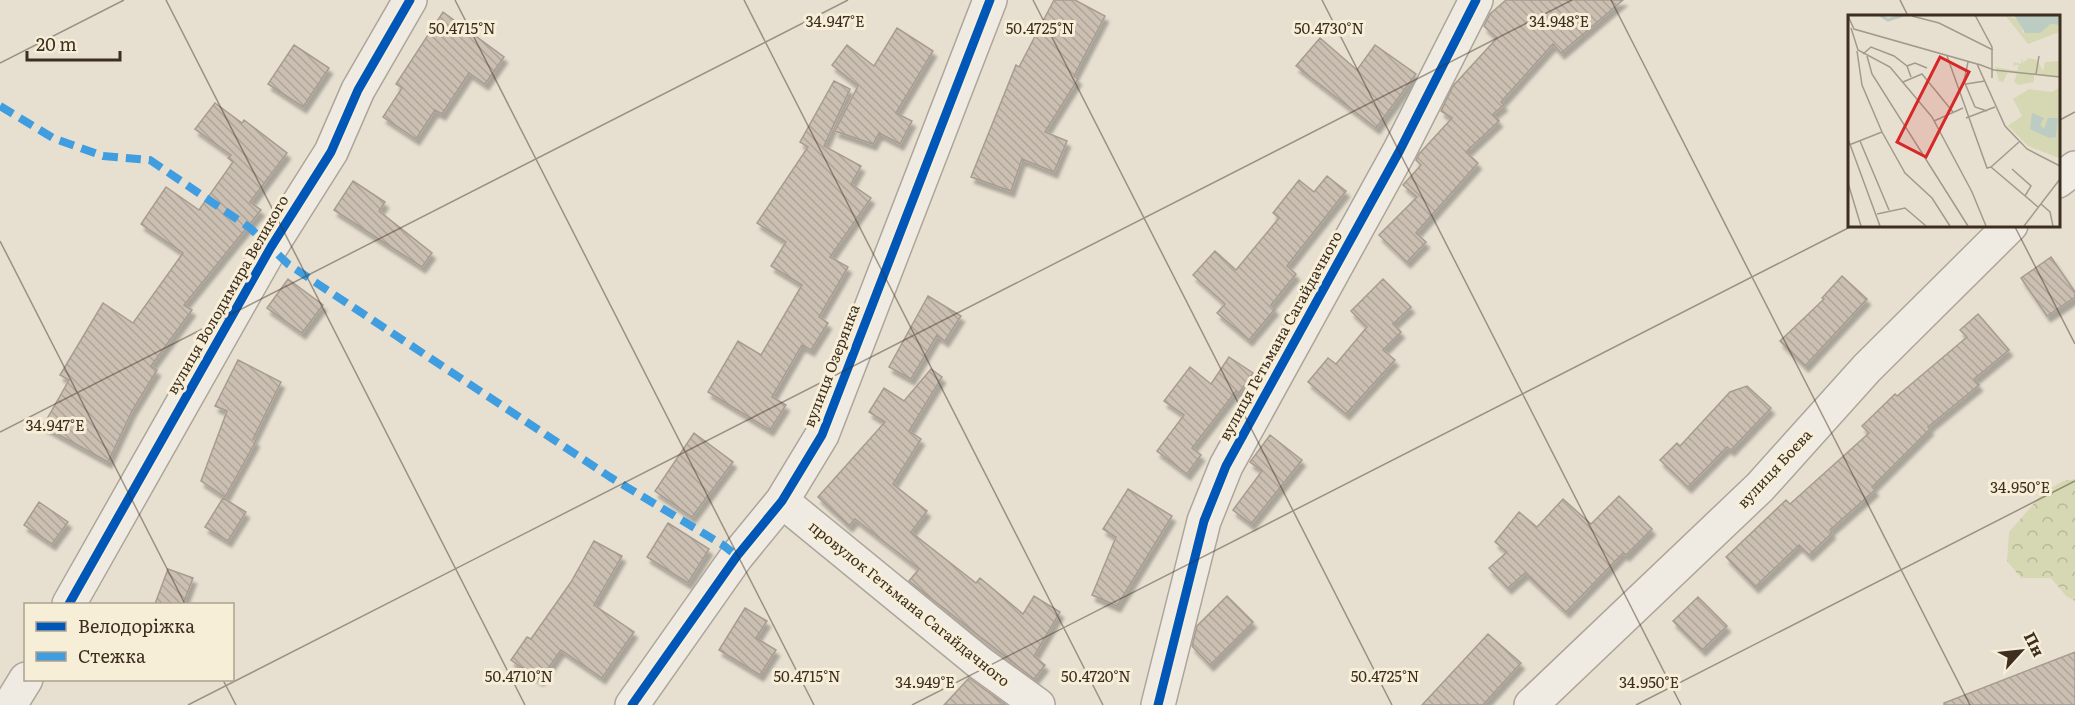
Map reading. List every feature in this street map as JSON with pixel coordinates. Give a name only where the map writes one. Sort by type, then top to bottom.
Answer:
[{"type":"street","name":"вулиця Володимира Великого","points":[[70,603],[271,247],[331,152],[358,90],[410,0]]},
{"type":"street","name":"вулиця Озерянка","points":[[632,705],[737,556],[782,501],[822,435],[990,0]]},
{"type":"street","name":"вулиця Гетьмана Сагайдачного","points":[[1158,705],[1204,521],[1226,466],[1400,150],[1476,0]]},
{"type":"street","points":[[2060,179],[2075,168]]},
{"type":"street","name":"вулиця Боєва","points":[[1531,705],[1760,487],[1867,368],[2010,226]]},
{"type":"street","name":"провулок Гетьмана Сагайдачного","points":[[782,501],[980,663],[1038,705]]},
{"type":"street","points":[[10,705],[25,681]]},
{"type":"green space","points":[[2075,479],[2075,601],[2066,596],[2051,578],[2021,578],[2007,561],[2009,532],[2043,493],[2063,481]]},
{"type":"building","points":[[1054,0],[1075,0],[1105,16],[1074,76],[1078,79],[1045,132],[1067,141],[1054,172],[1022,159],[1011,191],[971,177],[1016,65],[1019,67]]},
{"type":"building","points":[[1506,0],[1623,0],[1561,53],[1553,44],[1501,102],[1504,105],[1493,114],[1499,121],[1466,152],[1478,163],[1416,233],[1426,242],[1407,262],[1379,235],[1417,197],[1403,185],[1421,165],[1416,160],[1419,154],[1452,118],[1441,111],[1453,86],[1497,38],[1484,26],[1490,14]]},
{"type":"building","points":[[443,12],[504,57],[485,84],[469,73],[442,114],[435,110],[416,139],[383,117],[402,88],[396,84]]},
{"type":"building","points":[[897,28],[933,51],[896,113],[912,121],[900,144],[879,133],[873,144],[835,131],[858,86],[832,65],[847,45],[874,66]]},
{"type":"building","points":[[1320,38],[1357,70],[1375,45],[1416,74],[1376,128],[1296,66]]},
{"type":"building","points":[[294,45],[329,68],[303,107],[268,84]]},
{"type":"building","points":[[834,81],[850,89],[824,146],[861,166],[851,184],[871,198],[830,257],[848,267],[819,317],[828,323],[811,350],[802,345],[772,397],[786,405],[770,430],[708,392],[738,341],[761,355],[802,285],[771,266],[786,242],[757,223],[808,147],[800,142]]},
{"type":"building","points":[[215,103],[242,123],[244,120],[287,153],[250,202],[261,210],[184,305],[192,310],[151,366],[157,370],[132,411],[108,462],[43,426],[69,380],[60,375],[103,303],[133,323],[183,253],[141,224],[166,187],[199,210],[233,162],[228,158],[231,155],[195,129]]},
{"type":"building","points":[[1327,176],[1346,191],[1287,266],[1296,274],[1271,305],[1275,309],[1249,340],[1217,313],[1225,304],[1193,275],[1215,251],[1236,270],[1279,218],[1273,213],[1299,180],[1314,192]]},
{"type":"building","points":[[353,181],[385,202],[379,211],[432,253],[422,267],[334,210]]},
{"type":"building","points":[[2051,257],[2075,292],[2075,297],[2047,316],[2021,278]]},
{"type":"building","points":[[1842,276],[1867,299],[1805,366],[1780,341],[1824,299],[1822,298]]},
{"type":"building","points":[[288,279],[323,305],[302,333],[267,308]]},
{"type":"building","points":[[1383,279],[1411,307],[1393,324],[1401,332],[1383,350],[1395,360],[1346,414],[1308,382],[1328,358],[1336,364],[1367,327],[1351,311]]},
{"type":"building","points":[[928,296],[961,316],[945,341],[937,335],[911,379],[889,367]]},
{"type":"building","points":[[1978,314],[2009,350],[1974,379],[1979,385],[1928,427],[1930,429],[1872,487],[1875,490],[1830,530],[1832,533],[1809,555],[1799,545],[1755,587],[1726,557],[1786,500],[1790,504],[1869,433],[1862,426],[1895,394],[1897,396],[1967,337],[1960,330]]},
{"type":"building","points":[[1229,357],[1253,373],[1239,393],[1236,391],[1192,448],[1201,455],[1187,474],[1157,451],[1184,415],[1164,401],[1190,367],[1211,384]]},
{"type":"building","points":[[238,360],[281,382],[253,439],[256,441],[225,497],[201,481],[227,411],[215,406]]},
{"type":"building","points":[[931,369],[942,377],[909,431],[921,439],[893,484],[927,511],[911,532],[976,583],[980,578],[1023,614],[1034,596],[1060,612],[1034,656],[1045,665],[1034,679],[909,581],[919,569],[855,519],[849,526],[818,497],[885,422],[869,412],[884,388],[904,401]]},
{"type":"building","points":[[1747,386],[1771,408],[1731,450],[1727,447],[1688,487],[1660,460],[1677,443],[1680,446],[1730,392]]},
{"type":"building","points":[[694,433],[733,462],[692,517],[655,491]]},
{"type":"building","points":[[1270,435],[1302,460],[1251,524],[1233,510],[1262,471],[1250,462]]},
{"type":"building","points":[[1128,489],[1172,516],[1117,606],[1092,595],[1116,537],[1103,529]]},
{"type":"building","points":[[1619,496],[1652,529],[1626,555],[1623,553],[1566,612],[1525,573],[1508,588],[1489,568],[1507,552],[1495,542],[1519,512],[1537,527],[1563,499],[1591,524]]},
{"type":"building","points":[[223,498],[246,512],[228,541],[205,527]]},
{"type":"building","points":[[39,502],[68,522],[52,544],[24,525]]},
{"type":"building","points":[[668,523],[709,549],[688,583],[647,557]]},
{"type":"building","points":[[594,541],[622,556],[594,605],[634,632],[602,678],[561,650],[540,680],[511,660],[527,637],[531,639],[571,582]]},
{"type":"building","points":[[168,569],[193,578],[183,603],[155,603]]},
{"type":"building","points":[[1227,596],[1253,622],[1210,665],[1192,646],[1197,626]]},
{"type":"building","points":[[1698,597],[1727,626],[1702,650],[1673,621]]},
{"type":"building","points":[[745,608],[767,621],[756,638],[776,650],[760,675],[719,650]]},
{"type":"building","points":[[1488,634],[1521,663],[1483,705],[1422,705]]},
{"type":"building","points":[[2075,652],[2075,705],[1944,705],[1944,703]]},
{"type":"building","points":[[969,678],[1006,705],[944,705]]},
{"type":"marked path","points":[[0,106],[53,138],[103,156],[150,160],[250,228],[288,264],[610,477],[723,545],[737,556]]},
{"type":"cycle path","points":[[70,603],[271,247],[331,152],[358,90],[410,0]]},
{"type":"cycle path","points":[[632,705],[737,556],[782,501],[822,435],[990,0]]},
{"type":"cycle path","points":[[1158,705],[1204,521],[1226,466],[1400,150],[1476,0]]}]
